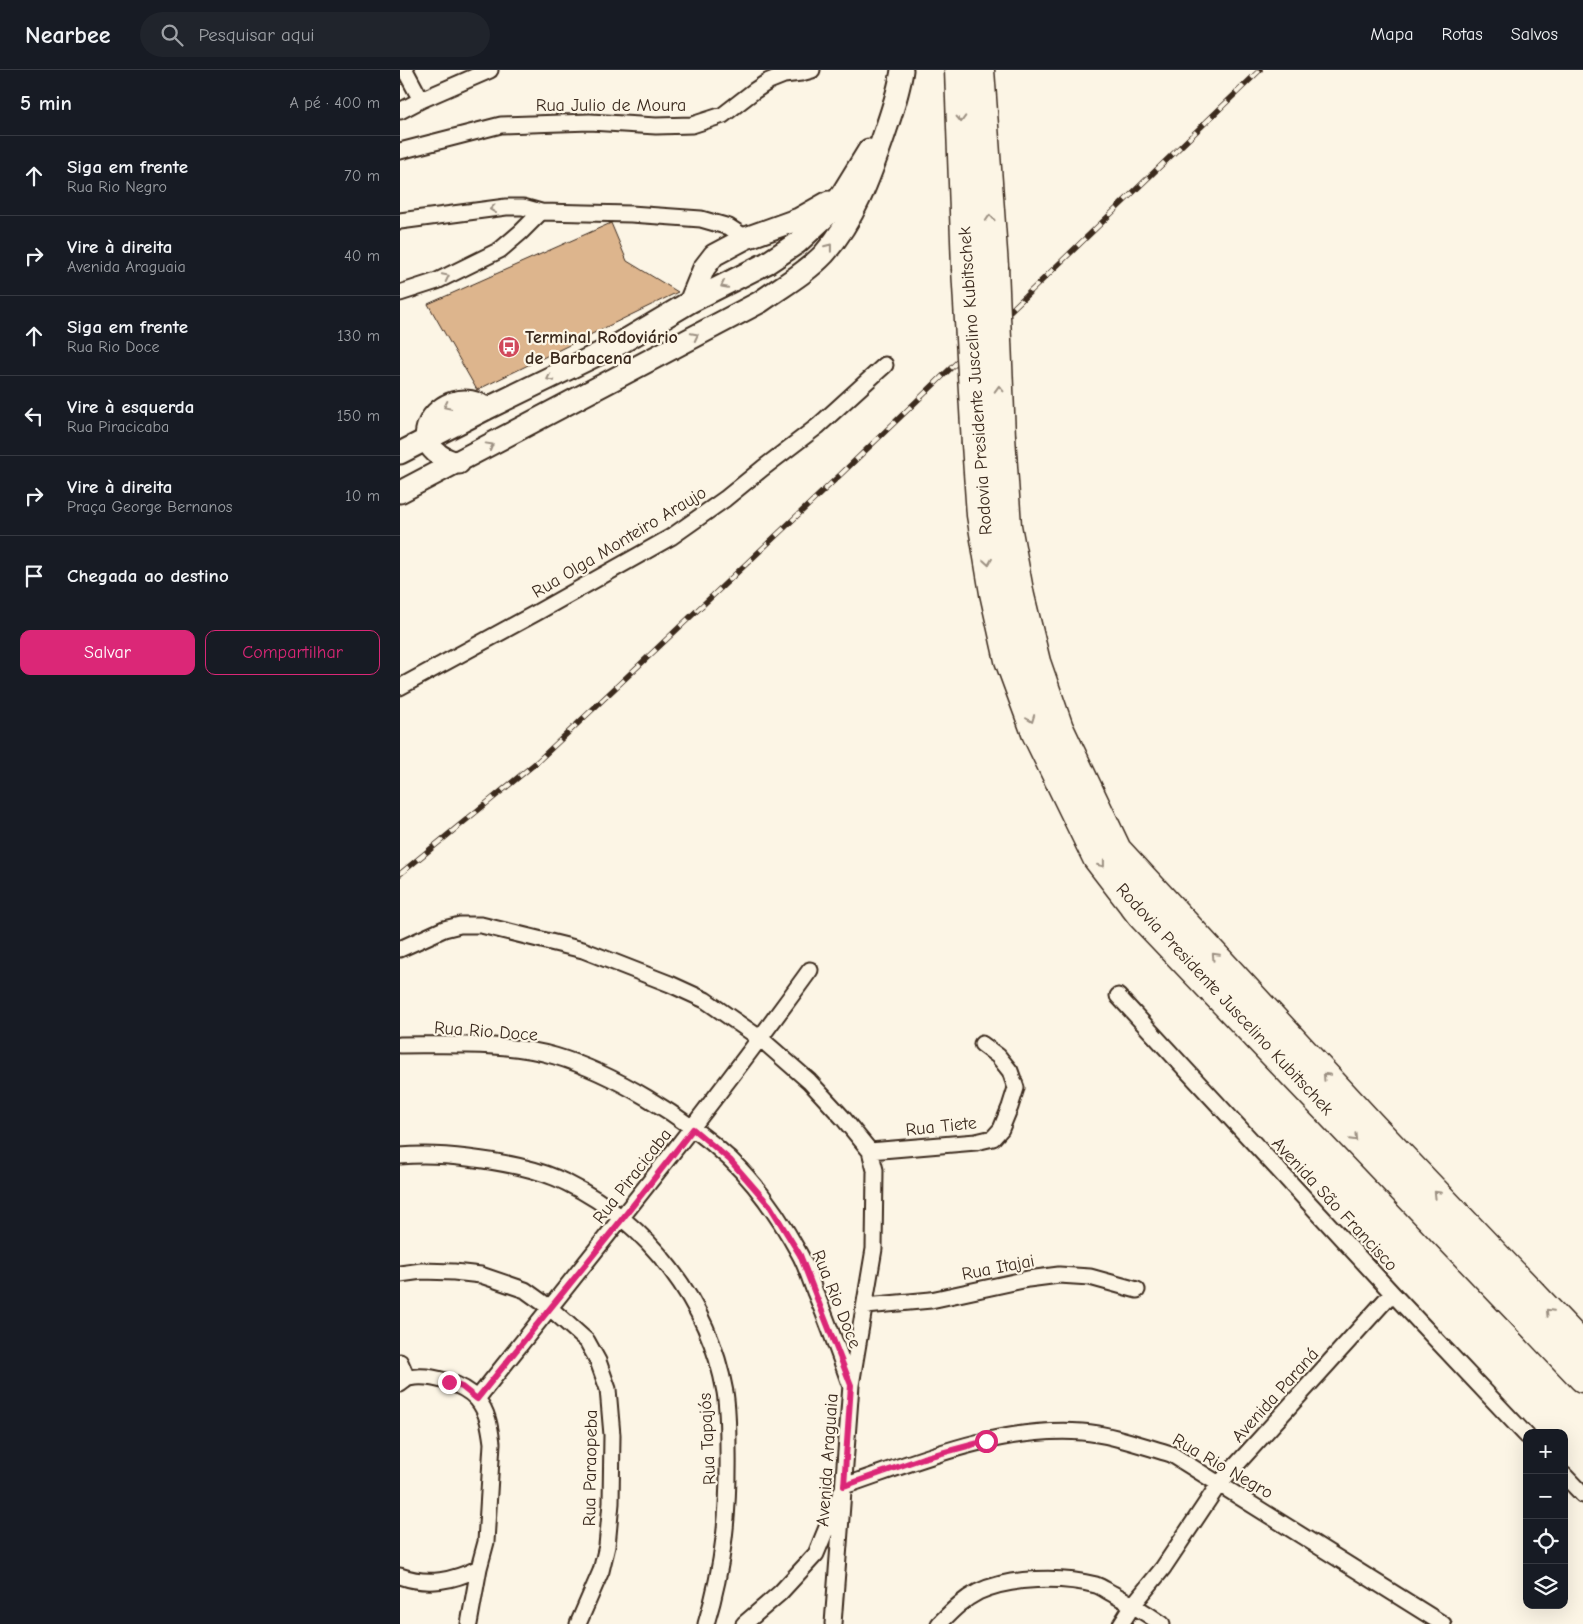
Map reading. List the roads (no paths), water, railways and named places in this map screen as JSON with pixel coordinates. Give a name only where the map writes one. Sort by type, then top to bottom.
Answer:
[{"type":"highway","name":"Rodovia Presidente Juscelino Kubitschek","points":[[959,70],[966,268],[988,441],[1020,596],[1036,662],[1059,728],[1117,850],[1371,1125],[1583,1347]]},
{"type":"highway","name":"Rodovia Presidente Juscelino Kubitschek","points":[[980,70],[994,267],[988,441],[981,514],[994,593],[1009,660],[1036,733],[1097,858],[1141,915],[1583,1378]]},
{"type":"main road","points":[[400,453],[619,344],[690,302],[768,263],[797,243],[826,216],[866,156],[900,79]]},
{"type":"main road","points":[[400,492],[459,463],[760,302],[798,276],[823,255],[844,227],[868,183],[900,79]]},
{"type":"main road","points":[[690,302],[704,268],[714,255],[746,238],[799,220],[842,194]]},
{"type":"main road","points":[[746,238],[762,252],[768,263],[770,276],[767,290],[760,302]]},
{"type":"main road","points":[[426,440],[431,449],[439,456],[459,463]]},
{"type":"street","points":[[405,70],[421,100]]},
{"type":"street","points":[[400,111],[490,70]]},
{"type":"street","name":"Rua Julio de Moura","points":[[400,151],[500,125],[590,122],[656,126],[692,125],[723,114],[783,72],[801,74],[812,70]]},
{"type":"street","points":[[400,221],[506,207],[523,207],[541,212],[631,214],[701,220],[729,227],[746,238]]},
{"type":"street","points":[[400,293],[437,281],[500,250],[541,212]]},
{"type":"street","name":"Rua Olga Monteiro Araujo","points":[[400,687],[671,537],[725,499],[818,426],[885,365]]},
{"type":"street","points":[[400,949],[444,928],[460,925],[480,926],[517,933],[583,950],[670,984],[705,1000],[761,1039],[809,1081],[870,1151]]},
{"type":"street","name":"Rua Piracicaba","points":[[477,1399],[693,1129],[810,970]]},
{"type":"street","name":"Avenida São Francisco","points":[[1118,996],[1523,1432]]},
{"type":"street","name":"Rua Tiete","points":[[870,1151],[986,1141],[993,1138],[1001,1129],[1016,1088],[1010,1071],[1004,1063],[982,1044]]},
{"type":"street","name":"Rua Rio Doce","points":[[400,1045],[508,1048],[553,1055],[591,1068],[645,1096],[693,1129],[730,1160],[770,1206],[790,1238],[800,1255],[851,1385]]},
{"type":"street","name":"Avenida Araguaia","points":[[832,1624],[851,1385],[866,1306],[874,1249],[875,1170],[870,1151]]},
{"type":"street","name":"Rua Tapajós","points":[[400,1156],[446,1155],[485,1160],[523,1168],[566,1182],[623,1218],[666,1261],[686,1291],[712,1343],[725,1392],[728,1432],[728,1506],[722,1560],[706,1624]]},
{"type":"street","name":"Rua Paraopeba","points":[[400,1274],[422,1271],[481,1274],[525,1290],[550,1308],[587,1342],[598,1361],[608,1389],[609,1398],[612,1435],[611,1503],[607,1546],[601,1571],[578,1624]]},
{"type":"street","name":"Rua Itajai","points":[[866,1306],[931,1300],[1028,1279],[1059,1275],[1090,1277],[1137,1290]]},
{"type":"street","name":"Avenida Paraná","points":[[1121,1624],[1133,1605],[1163,1568],[1219,1484],[1392,1293]]},
{"type":"street","points":[[400,1362],[404,1381],[424,1377],[449,1382],[462,1387],[477,1399],[486,1413],[490,1428],[492,1443],[486,1542],[479,1568],[469,1624]]},
{"type":"street","name":"Rua Rio Negro","points":[[844,1486],[932,1456],[986,1441],[1034,1432],[1084,1432],[1128,1441],[1171,1454],[1443,1624]]},
{"type":"street","points":[[1568,1479],[1583,1495]]},
{"type":"street","points":[[744,1624],[780,1593],[816,1554],[844,1486]]},
{"type":"street","points":[[400,1576],[413,1581],[445,1581],[463,1576],[479,1568]]},
{"type":"street","points":[[939,1624],[960,1603],[978,1592],[1027,1580],[1062,1580],[1097,1586],[1133,1605],[1162,1624]]},
{"type":"street","points":[[1132,1624],[1133,1605]]},
{"type":"railway","points":[[400,874],[537,762],[839,476],[1260,70]]},
{"type":"place","name":"Terminal Rodoviário de Barbacena","points":[[509,347]]}]
